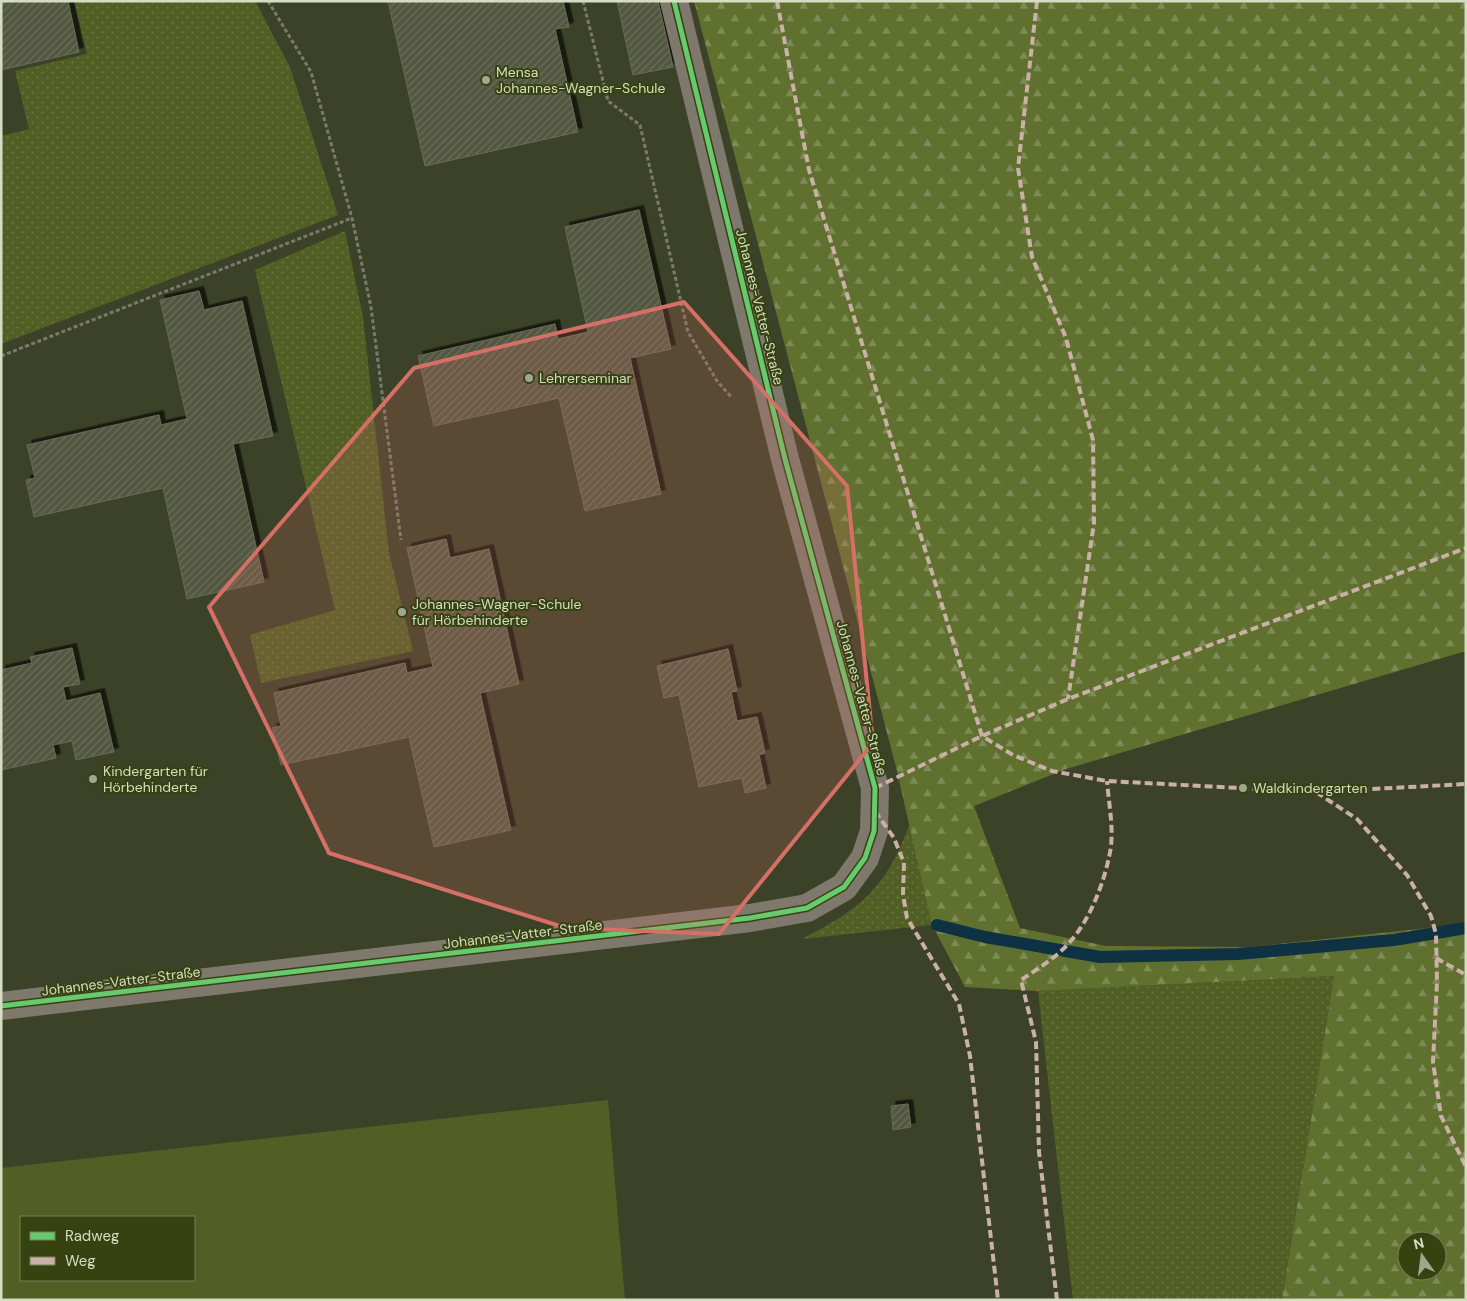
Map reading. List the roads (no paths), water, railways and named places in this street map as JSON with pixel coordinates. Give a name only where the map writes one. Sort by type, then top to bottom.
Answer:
[{"type":"street","name":"Johannes-Vatter-Straße","points":[[1,1006],[750,918],[807,908],[844,887],[865,858],[874,831],[875,788],[785,459],[674,1]]},
{"type":"waterway","points":[[937,925],[985,937],[1100,957],[1238,954],[1394,940],[1466,928]]},
{"type":"place","name":"Mensa Johannes-Wagner-Schule","points":[[486,80]]},
{"type":"place","name":"Lehrerseminar","points":[[529,378]]},
{"type":"place","name":"Johannes-Wagner-Schule für Hörbehinderte","points":[[402,612]]},
{"type":"place","name":"Kindergarten für Hörbehinderte","points":[[93,779]]},
{"type":"place","name":"Waldkindergarten","points":[[1243,788]]}]
